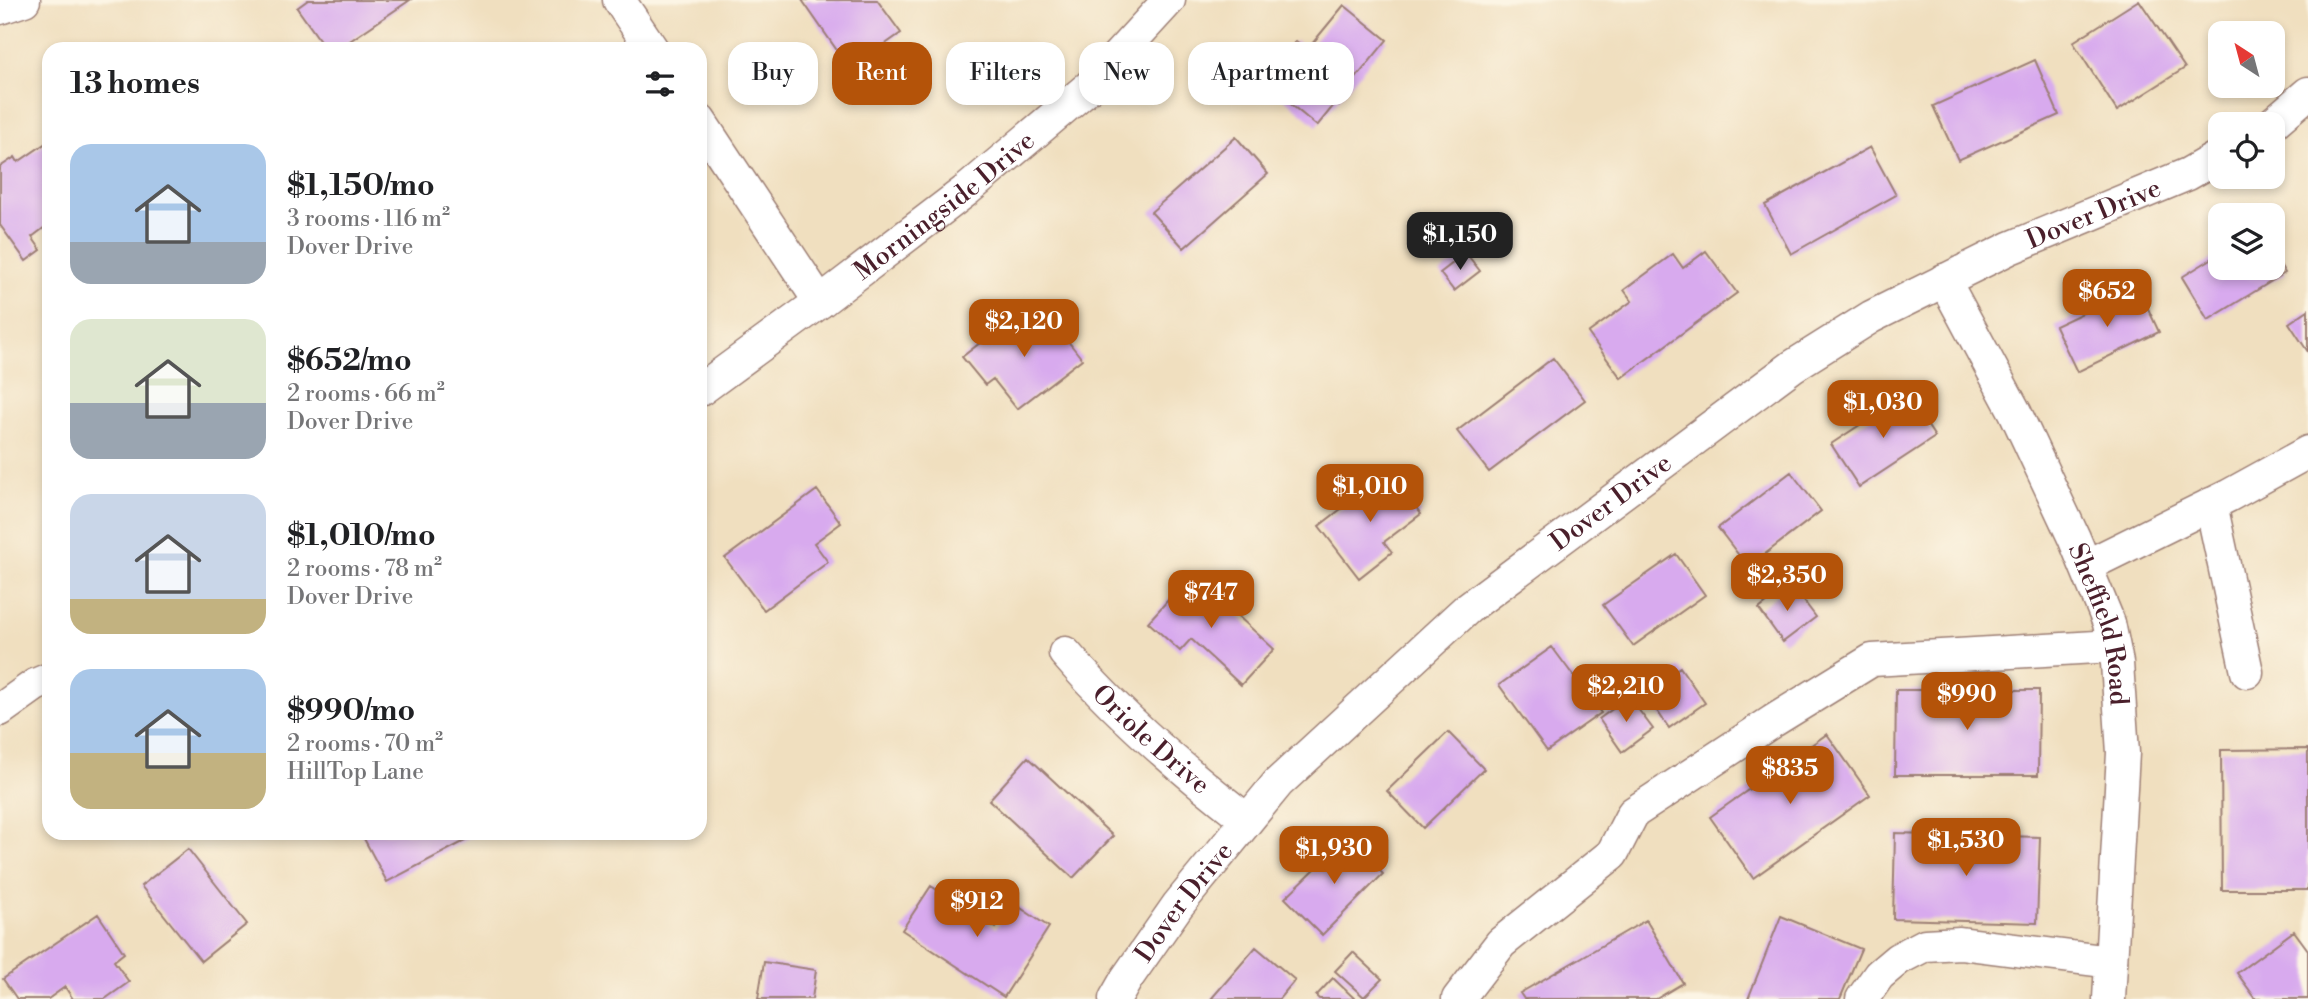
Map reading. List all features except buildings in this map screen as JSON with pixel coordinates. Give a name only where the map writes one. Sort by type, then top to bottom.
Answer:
[{"type":"street","points":[[0,8],[23,0]]},
{"type":"street","points":[[619,0],[647,42]]},
{"type":"street","name":"Morningside Drive","points":[[707,385],[968,189],[1090,86],[1169,0]]},
{"type":"street","points":[[2285,113],[2308,93]]},
{"type":"street","points":[[707,132],[820,302]]},
{"type":"street","name":"Dover Drive","points":[[1115,999],[1178,905],[1278,783],[1468,608],[1793,366],[1871,317],[2010,248],[2188,174],[2208,162]]},
{"type":"street","name":"Sheffield Road","points":[[1944,280],[2015,412],[2086,566],[2109,623],[2117,663],[2123,753],[2109,999]]},
{"type":"street","points":[[2086,566],[2308,452]]},
{"type":"street","points":[[2211,504],[2247,672]]},
{"type":"street","points":[[1458,999],[1501,943],[1612,854],[1633,813],[1872,660],[2113,646]]},
{"type":"street","name":"Oriole Drive","points":[[1065,653],[1090,682],[1194,779],[1247,820]]},
{"type":"street","points":[[0,710],[42,682]]},
{"type":"street","points":[[1862,999],[1880,975],[1898,959],[1925,945],[1960,943],[2111,961]]}]
